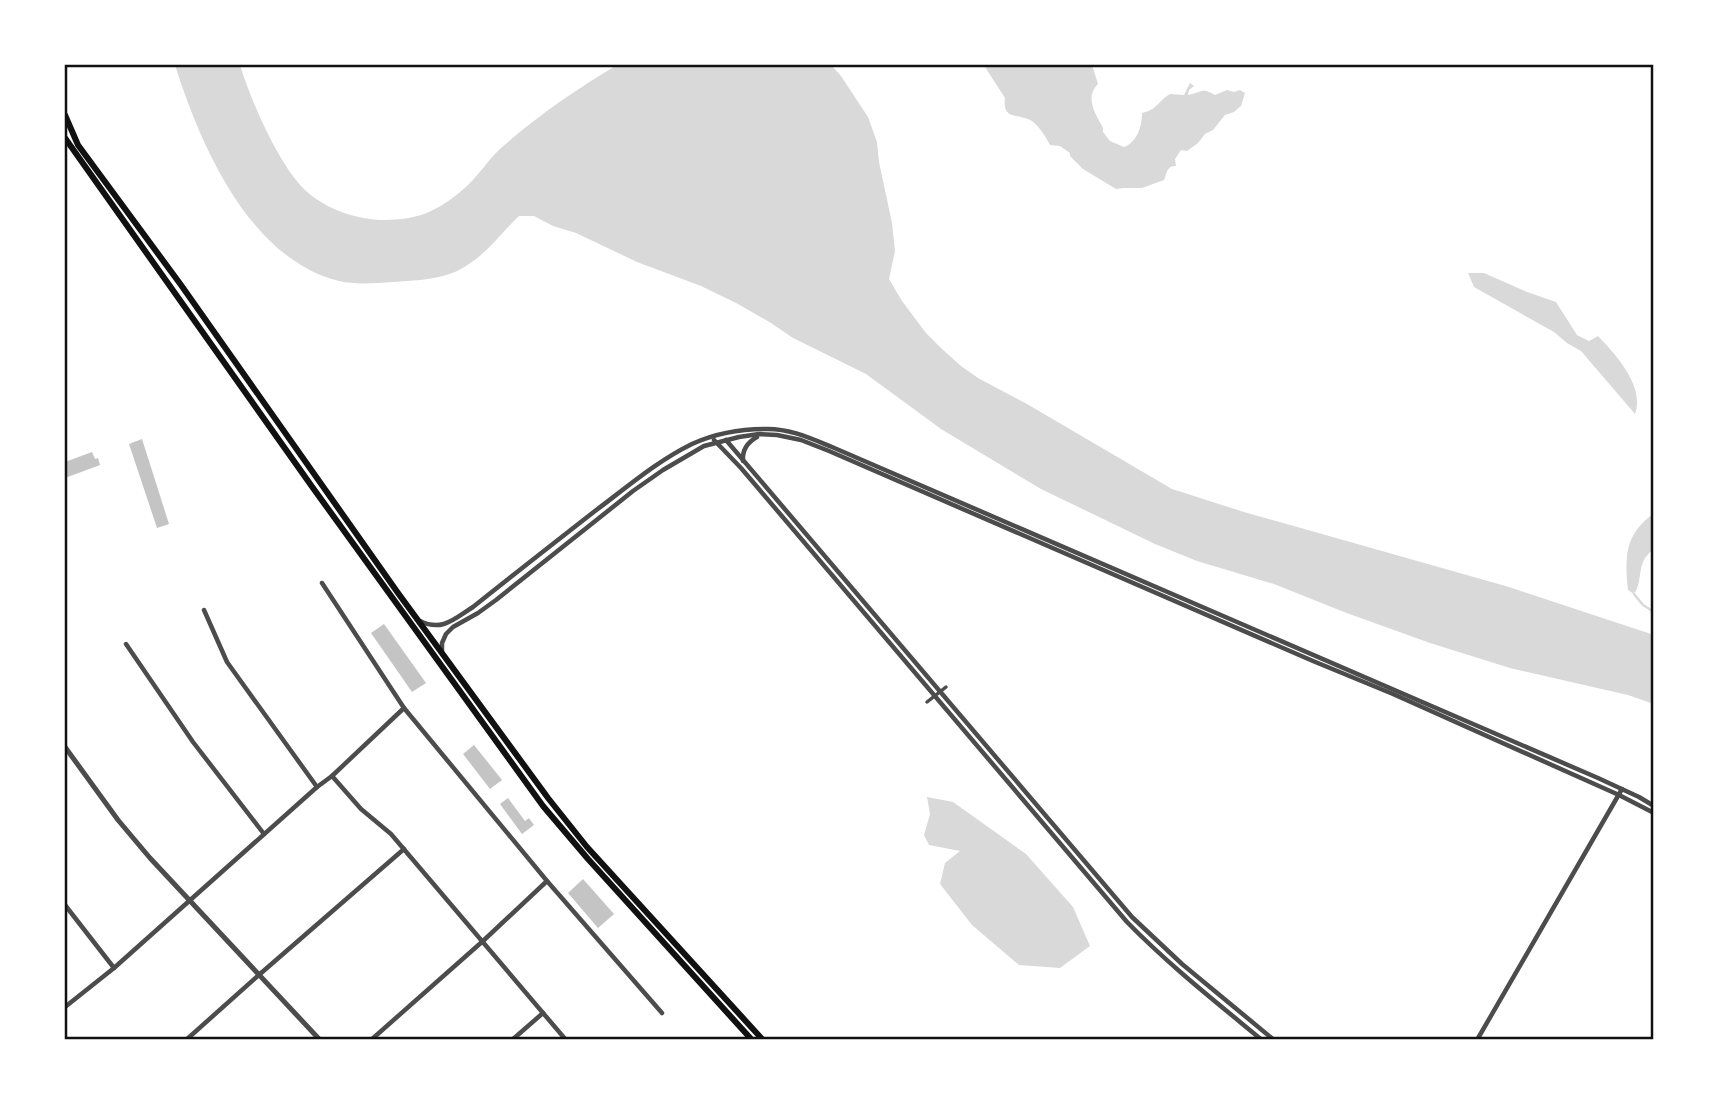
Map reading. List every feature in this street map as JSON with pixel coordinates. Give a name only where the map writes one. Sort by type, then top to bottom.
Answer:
[{"type":"main road","points":[[65,115],[78,145],[548,798],[587,847],[763,1040]]},
{"type":"main road","points":[[65,139],[543,806],[752,1040]]},
{"type":"street","points":[[418,620],[440,626],[450,622],[604,504],[691,445],[763,429],[778,429],[803,435],[1622,789],[1654,806]]},
{"type":"street","points":[[741,463],[748,443],[763,434]]},
{"type":"street","points":[[723,437],[777,435],[801,440],[829,451],[1393,694],[1619,794],[1654,813]]},
{"type":"street","points":[[723,437],[741,463],[1127,922],[1168,961],[1262,1040]]},
{"type":"street","points":[[714,439],[741,463]]},
{"type":"street","points":[[442,652],[442,643],[453,627],[496,600],[633,491],[714,439]]},
{"type":"street","points":[[709,444],[741,463]]},
{"type":"street","points":[[322,583],[404,708],[547,881],[662,1013]]},
{"type":"street","points":[[204,610],[227,662],[317,787]]},
{"type":"street","points":[[126,644],[193,742],[264,834]]},
{"type":"street","points":[[927,702],[946,687]]},
{"type":"street","points":[[937,694],[1132,917],[1182,964],[1274,1040]]},
{"type":"street","points":[[65,1007],[114,968],[332,776],[404,708]]},
{"type":"street","points":[[65,747],[67,755],[150,858],[320,1040]]},
{"type":"street","points":[[332,776],[361,809],[391,834],[566,1040]]},
{"type":"street","points":[[1478,1040],[1622,789]]},
{"type":"street","points":[[186,1040],[404,849]]},
{"type":"street","points":[[371,1040],[547,881]]},
{"type":"street","points":[[65,905],[114,968]]},
{"type":"street","points":[[512,1040],[543,1013]]},
{"type":"shaded area","points":[[175,65],[240,65],[266,129],[283,162],[302,187],[337,210],[379,220],[419,216],[446,202],[465,188],[497,152],[529,125],[572,93],[617,65],[831,65],[868,117],[877,142],[895,251],[889,279],[926,333],[961,366],[1172,489],[1509,587],[1654,635],[1654,704],[1628,695],[1510,668],[1430,643],[1274,584],[1197,561],[1155,544],[1041,489],[941,429],[866,374],[793,338],[738,304],[534,216],[519,216],[476,259],[442,276],[413,281],[352,283],[307,269],[279,249],[254,224],[233,194],[199,129]]},
{"type":"shaded area","points":[[981,65],[1092,65],[1098,84],[1092,95],[1095,112],[1110,141],[1124,147],[1132,142],[1138,133],[1142,113],[1151,110],[1170,94],[1184,95],[1190,83],[1194,86],[1188,95],[1204,91],[1215,95],[1227,90],[1240,90],[1245,93],[1241,106],[1225,115],[1198,143],[1187,151],[1181,150],[1175,159],[1176,166],[1169,169],[1164,180],[1142,188],[1116,189],[1083,169],[1070,153],[1060,146],[1050,145],[1032,121],[1009,113],[1006,110],[1005,98]]},
{"type":"shaded area","points":[[1468,273],[1484,273],[1556,302],[1577,335],[1589,341],[1598,336],[1620,362],[1632,382],[1637,403],[1635,414],[1581,351],[1554,332],[1474,287]]},
{"type":"shaded area","points":[[1654,513],[1654,548],[1643,562],[1634,594],[1628,590],[1629,547],[1637,530]]},
{"type":"shaded area","points":[[927,797],[953,802],[1026,854],[1073,907],[1090,946],[1060,968],[1019,965],[972,925],[940,884],[945,863],[960,851],[929,845],[924,835],[930,814]]},
{"type":"building","points":[[142,439],[169,524],[157,528],[129,444]]},
{"type":"building","points":[[92,452],[100,465],[65,478],[65,462]]},
{"type":"building","points":[[384,624],[426,683],[412,692],[371,633]]},
{"type":"building","points":[[474,745],[502,780],[490,789],[463,754]]},
{"type":"building","points":[[508,798],[525,821],[529,818],[534,825],[522,834],[500,804]]},
{"type":"building","points":[[583,879],[614,914],[598,928],[568,893]]},
{"type":"waterway","points":[[1634,594],[1643,605],[1654,612]]}]
